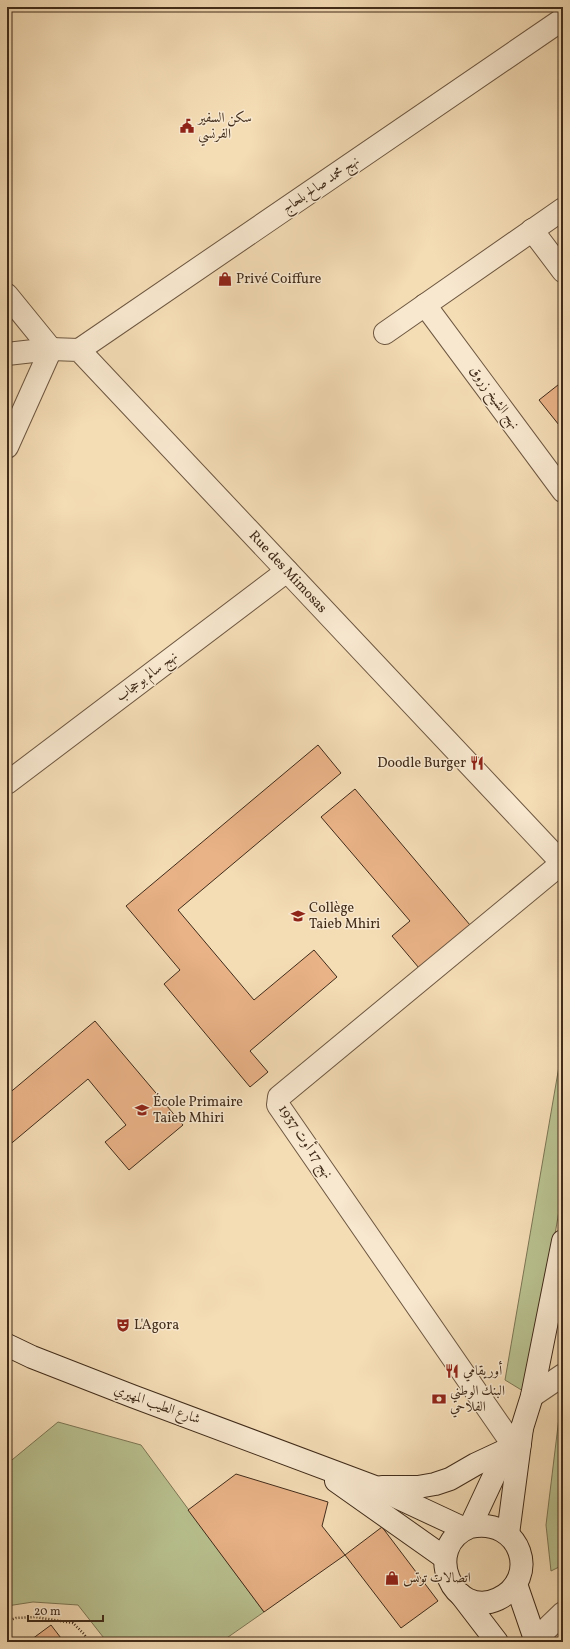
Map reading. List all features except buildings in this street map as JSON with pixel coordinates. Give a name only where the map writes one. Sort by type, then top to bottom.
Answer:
[{"type":"street","name":"نهج محمد صالح بلحاج","points":[[79,350],[563,19]]},
{"type":"street","points":[[385,333],[563,208]]},
{"type":"street","points":[[532,230],[563,271]]},
{"type":"street","points":[[7,295],[51,349]]},
{"type":"street","name":"نهج الشيخ زروق","points":[[425,305],[563,491]]},
{"type":"street","points":[[7,447],[51,349]]},
{"type":"street","points":[[7,354],[51,349],[79,350]]},
{"type":"street","name":"Rue des Mimosas","points":[[79,350],[562,863]]},
{"type":"street","name":"نهج سالم بوحجاب","points":[[7,783],[287,571]]},
{"type":"street","name":"نهج 17 أوت 1937","points":[[515,1441],[278,1105],[277,1101],[279,1097],[562,863]]},
{"type":"street","points":[[497,1642],[461,1595],[451,1586],[446,1572],[445,1558],[452,1542],[468,1528],[515,1441],[532,1396],[563,1241]]},
{"type":"street","name":"شارع الطيب المهيري","points":[[7,1345],[32,1357],[132,1396],[309,1461],[374,1487],[468,1528]]},
{"type":"street","points":[[532,1396],[563,1375]]},
{"type":"street","points":[[374,1487],[418,1487],[435,1484],[450,1479],[515,1441]]},
{"type":"street","points":[[508,1534],[515,1441]]},
{"type":"street","name":"شارع الطيب المهيري","points":[[309,1461],[445,1558]]},
{"type":"street","points":[[461,1595],[473,1600],[485,1602],[497,1600],[508,1594],[516,1584],[522,1567],[519,1548],[508,1534],[490,1525],[480,1525],[468,1528]]},
{"type":"street","points":[[516,1584],[536,1641],[563,1613]]},
{"type":"path","points":[[7,1621],[16,1618],[35,1617],[73,1623],[84,1634],[89,1642]]},
{"type":"green space","points":[[563,1043],[563,1187],[528,1394],[505,1380]]},
{"type":"green space","points":[[561,1401],[563,1402],[563,1565],[551,1571],[546,1525]]},
{"type":"green space","points":[[58,1422],[141,1445],[264,1612],[221,1642],[107,1642],[78,1605],[33,1602],[7,1606],[7,1464]]},
{"type":"place","name":"سكن السفير الفرنسي","points":[[187,126]]},
{"type":"place","name":"Privé Coiffure","points":[[225,279]]},
{"type":"place","name":"Doodle Burger","points":[[477,763]]},
{"type":"place","name":"Collège Taieb Mhiri","points":[[298,916]]},
{"type":"place","name":"École Primaire Taieb Mhiri","points":[[142,1110]]},
{"type":"place","name":"L'Agora","points":[[123,1325]]},
{"type":"place","name":"أوريقامي","points":[[452,1371]]},
{"type":"place","name":"البنك الوطني الفلاحي","points":[[439,1399]]},
{"type":"place","name":"اتصالات توتس","points":[[392,1578]]}]
